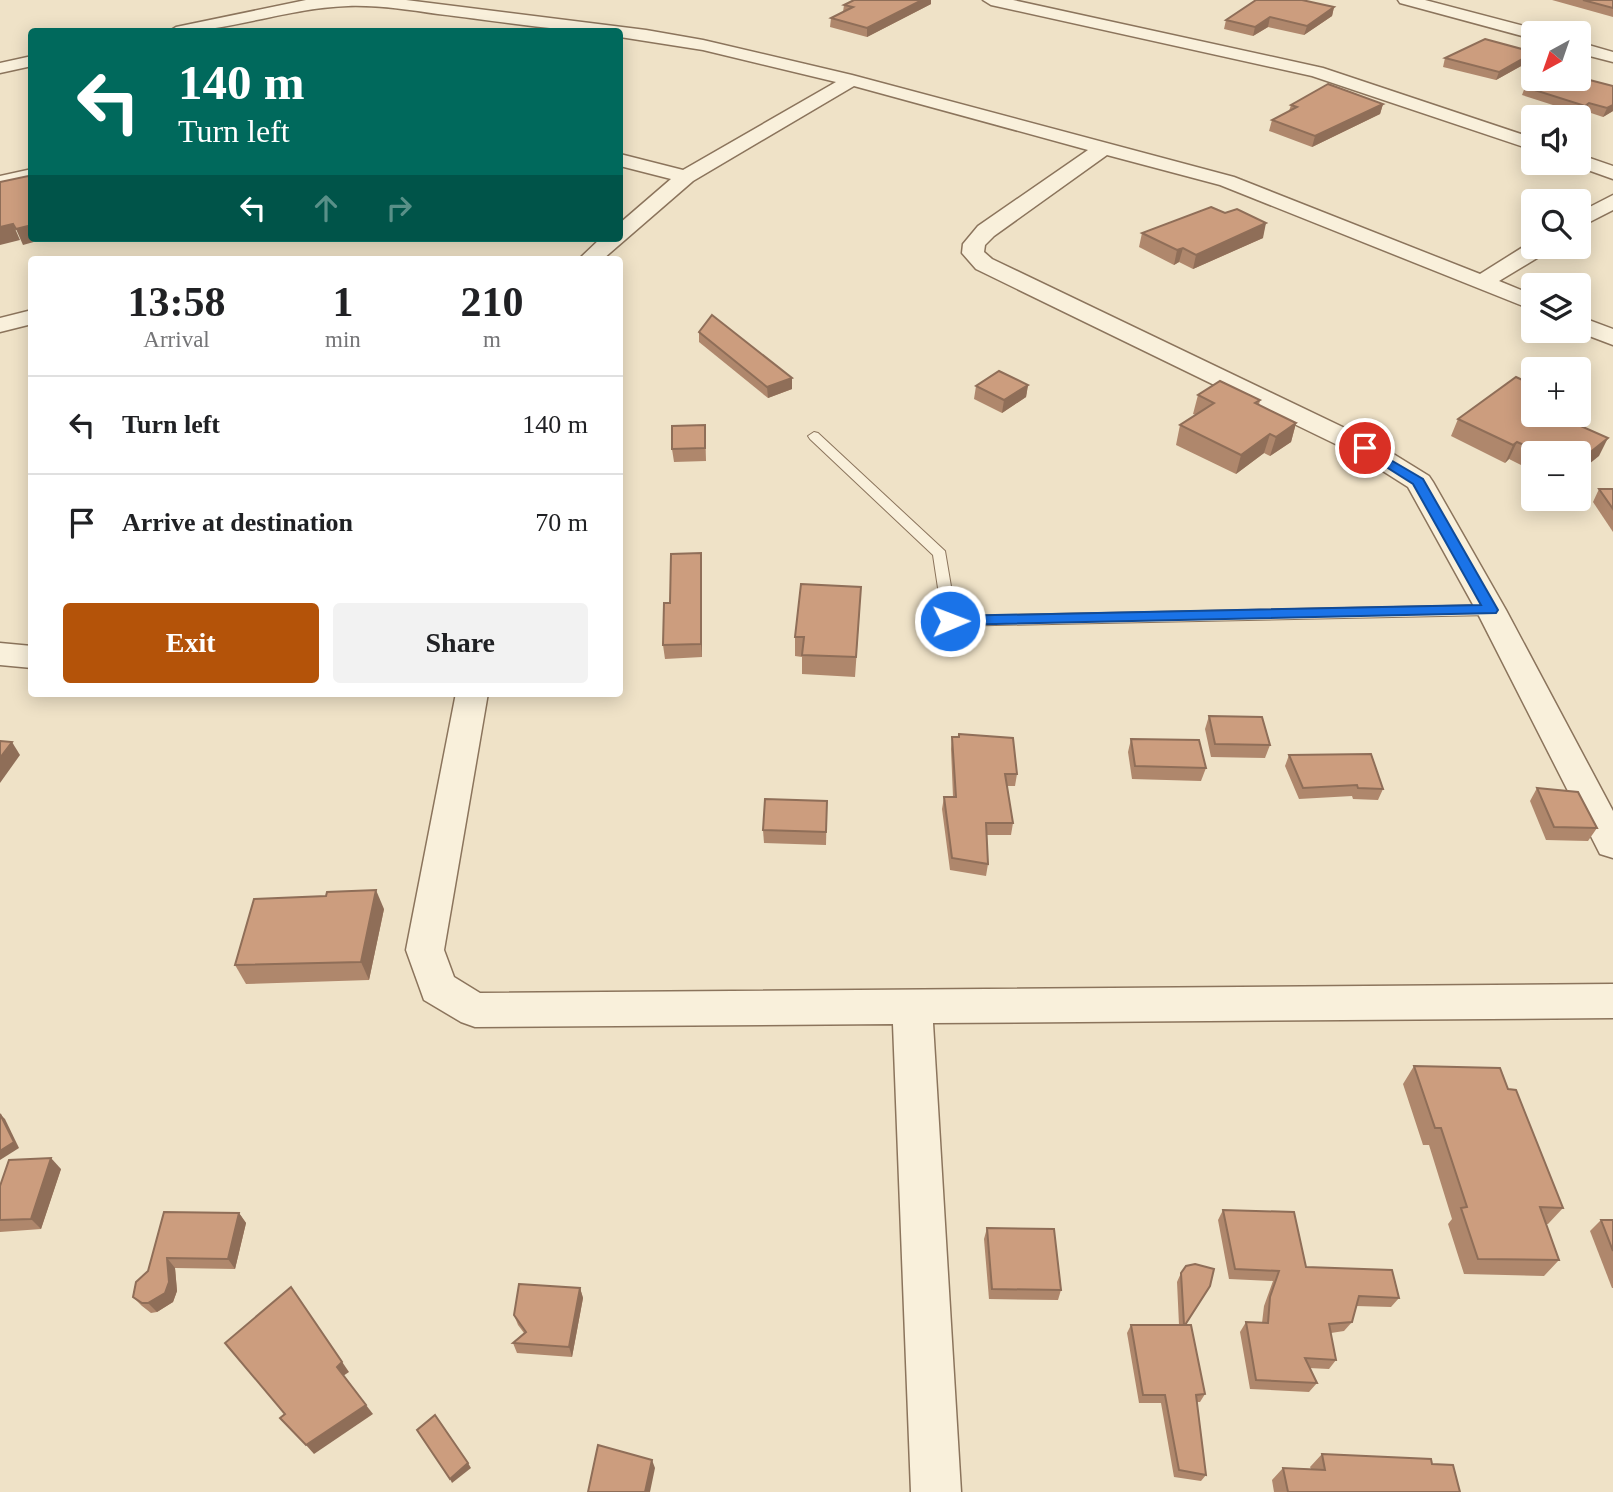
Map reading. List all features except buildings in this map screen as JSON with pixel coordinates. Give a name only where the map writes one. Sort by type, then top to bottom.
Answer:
[{"type":"street","points":[[991,0],[1317,72],[1521,140]]},
{"type":"street","points":[[1406,0],[1521,31]]},
{"type":"street","points":[[195,28],[304,5],[349,1],[399,4],[593,28]]},
{"type":"street","points":[[623,32],[658,36],[852,80],[1105,147],[1261,192],[1521,298]]},
{"type":"street","points":[[1591,51],[1613,57]]},
{"type":"street","points":[[0,68],[28,62]]},
{"type":"street","points":[[623,231],[685,177],[852,80]]},
{"type":"street","points":[[1105,147],[985,231],[974,244],[973,253],[984,264],[1365,448],[1419,482],[1491,610],[1613,844]]},
{"type":"street","points":[[623,161],[685,177]]},
{"type":"street","points":[[1591,165],[1613,173]]},
{"type":"street","points":[[0,182],[28,176]]},
{"type":"street","points":[[1591,214],[1613,201]]},
{"type":"street","points":[[593,256],[609,242]]},
{"type":"street","points":[[1484,281],[1521,258]]},
{"type":"street","points":[[0,325],[28,318]]},
{"type":"street","points":[[1591,329],[1613,338]]},
{"type":"street","points":[[0,654],[28,657]]},
{"type":"street","points":[[471,697],[425,950],[438,988],[475,1010],[1613,1001]]},
{"type":"street","points":[[912,1008],[936,1492]]},
{"type":"lane","points":[[814,436],[940,554],[950,621],[1491,610]]},
{"type":"route","points":[[950,621],[1491,610],[1419,482],[1365,448]]}]
